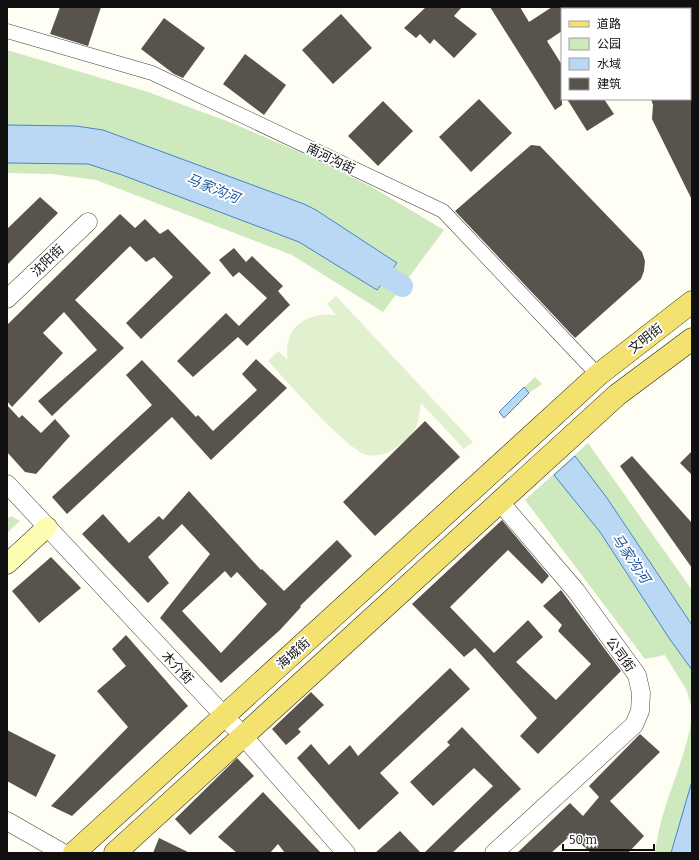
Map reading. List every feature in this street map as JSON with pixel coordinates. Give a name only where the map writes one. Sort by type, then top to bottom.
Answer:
[{"type":"main road","name":"文明街","points":[[513,452],[598,375],[692,302]]},
{"type":"main road","points":[[115,853],[617,395],[692,339]]},
{"type":"main road","name":"海城街","points":[[74,853],[513,452]]},
{"type":"main road","points":[[7,564],[47,528]]},
{"type":"street","name":"南河沟街","points":[[7,31],[152,72],[443,211],[598,375]]},
{"type":"street","name":"沈阳街","points":[[7,298],[88,222]]},
{"type":"street","name":"木介街","points":[[7,484],[243,736],[346,853]]},
{"type":"street","name":"公司街","points":[[494,853],[634,725],[640,711],[641,693],[636,675],[576,591],[500,502]]},
{"type":"street","points":[[7,821],[63,853]]},
{"type":"green space","points":[[7,50],[148,92],[232,123],[304,154],[370,186],[444,230],[383,312],[292,255],[96,180],[52,174],[7,173]]},
{"type":"green space","points":[[336,296],[473,442],[464,449],[421,403],[416,428],[405,441],[388,452],[380,455],[367,455],[358,451],[346,441],[302,398],[268,361],[278,351],[288,360],[287,349],[289,339],[293,331],[306,319],[325,314],[336,315],[327,304]]},
{"type":"green space","points":[[535,377],[542,384],[529,393],[504,418],[499,412]]},
{"type":"green space","points":[[588,443],[692,590],[692,710],[687,691],[665,655],[645,659],[525,500]]},
{"type":"green space","points":[[11,516],[20,521],[7,533],[7,519]]},
{"type":"green space","points":[[692,717],[692,853],[655,853],[662,819],[689,734]]},
{"type":"water","points":[[7,125],[76,126],[103,130],[304,204],[316,210],[397,263],[377,290],[299,242],[122,175],[88,164],[7,163]]},
{"type":"water","points":[[524,387],[529,393],[504,418],[499,412]]},
{"type":"water","points":[[575,456],[607,498],[692,625],[692,670],[669,638],[600,532],[554,475]]},
{"type":"water","points":[[692,781],[692,853],[671,853]]},
{"type":"building","points":[[60,7],[101,7],[88,46],[50,34]]},
{"type":"building","points":[[426,7],[462,7],[454,16],[477,34],[454,58],[434,39],[430,44],[420,34],[416,38],[404,28]]},
{"type":"building","points":[[490,7],[520,7],[529,22],[552,7],[562,7],[561,32],[547,41],[561,63],[562,105],[555,110]]},
{"type":"building","points":[[341,14],[372,48],[333,84],[302,50]]},
{"type":"building","points":[[164,18],[205,48],[183,78],[174,74],[141,49]]},
{"type":"building","points":[[245,54],[286,85],[264,115],[223,84]]},
{"type":"building","points":[[479,99],[512,133],[471,172],[439,137]]},
{"type":"building","points":[[692,99],[692,200],[652,119],[653,105],[651,100]]},
{"type":"building","points":[[568,100],[605,100],[614,114],[587,131]]},
{"type":"building","points":[[383,101],[413,131],[378,166],[348,136]]},
{"type":"building","points":[[531,145],[540,146],[642,252],[645,261],[641,279],[575,338],[455,211]]},
{"type":"building","points":[[40,197],[58,213],[7,265],[7,229]]},
{"type":"building","points":[[120,214],[135,228],[145,219],[160,234],[168,229],[211,273],[141,339],[126,323],[173,277],[154,257],[146,262],[130,246],[75,300],[124,348],[52,416],[38,401],[97,350],[64,312],[43,333],[63,353],[12,407],[7,401],[7,325]]},
{"type":"building","points":[[234,248],[246,262],[252,256],[283,286],[278,291],[290,305],[247,346],[238,337],[193,377],[177,361],[226,313],[239,326],[267,298],[239,272],[233,277],[219,260]]},
{"type":"building","points":[[256,359],[287,388],[211,460],[172,417],[67,514],[52,497],[152,405],[126,375],[142,360],[196,417],[198,415],[213,431],[257,390],[242,374]]},
{"type":"building","points":[[7,405],[19,418],[22,415],[41,433],[55,419],[70,436],[36,474],[25,472],[7,452]]},
{"type":"building","points":[[425,421],[460,457],[375,536],[343,502]]},
{"type":"building","points":[[692,451],[692,475],[680,463]]},
{"type":"building","points":[[632,456],[692,523],[692,568],[620,466]]},
{"type":"building","points":[[189,491],[261,570],[262,569],[284,591],[337,540],[352,556],[300,606],[301,607],[280,630],[221,683],[160,618],[210,554],[182,524],[148,557],[169,583],[148,603],[82,534],[103,514],[129,543],[159,516],[163,520]],"holes":[[[225,571],[231,578],[237,572],[267,604],[221,653],[182,611]]]},
{"type":"building","points":[[502,520],[549,576],[542,584],[508,550],[450,607],[494,653],[528,620],[543,637],[516,662],[556,700],[591,664],[558,631],[562,625],[543,606],[561,590],[621,671],[538,754],[520,736],[537,718],[475,648],[464,657],[412,604]]},
{"type":"building","points":[[51,557],[81,588],[39,623],[12,591]]},
{"type":"building","points":[[126,635],[188,706],[72,816],[51,806],[128,727],[97,691],[126,666],[112,649]]},
{"type":"building","points":[[450,668],[470,689],[380,773],[399,793],[359,830],[297,758],[311,744],[329,765],[350,745],[358,756]]},
{"type":"building","points":[[311,692],[324,705],[298,729],[301,732],[286,745],[272,729]]},
{"type":"building","points":[[462,727],[521,789],[452,853],[424,853],[493,786],[474,768],[433,806],[410,782],[450,745],[447,742]]},
{"type":"building","points":[[7,730],[56,755],[36,797],[7,781]]},
{"type":"building","points":[[640,734],[660,752],[610,801],[644,836],[628,853],[591,853],[571,835],[551,853],[517,853],[570,803],[583,816],[599,797],[589,786]]},
{"type":"building","points":[[237,758],[254,776],[190,835],[175,819]]},
{"type":"building","points":[[263,792],[321,853],[285,853],[278,844],[270,853],[237,853],[218,837]]},
{"type":"building","points":[[400,831],[421,853],[375,853]]},
{"type":"building","points":[[159,838],[190,853],[153,853]]},
{"type":"waterway","name":"马家沟河","points":[[361,260],[402,286]]}]
